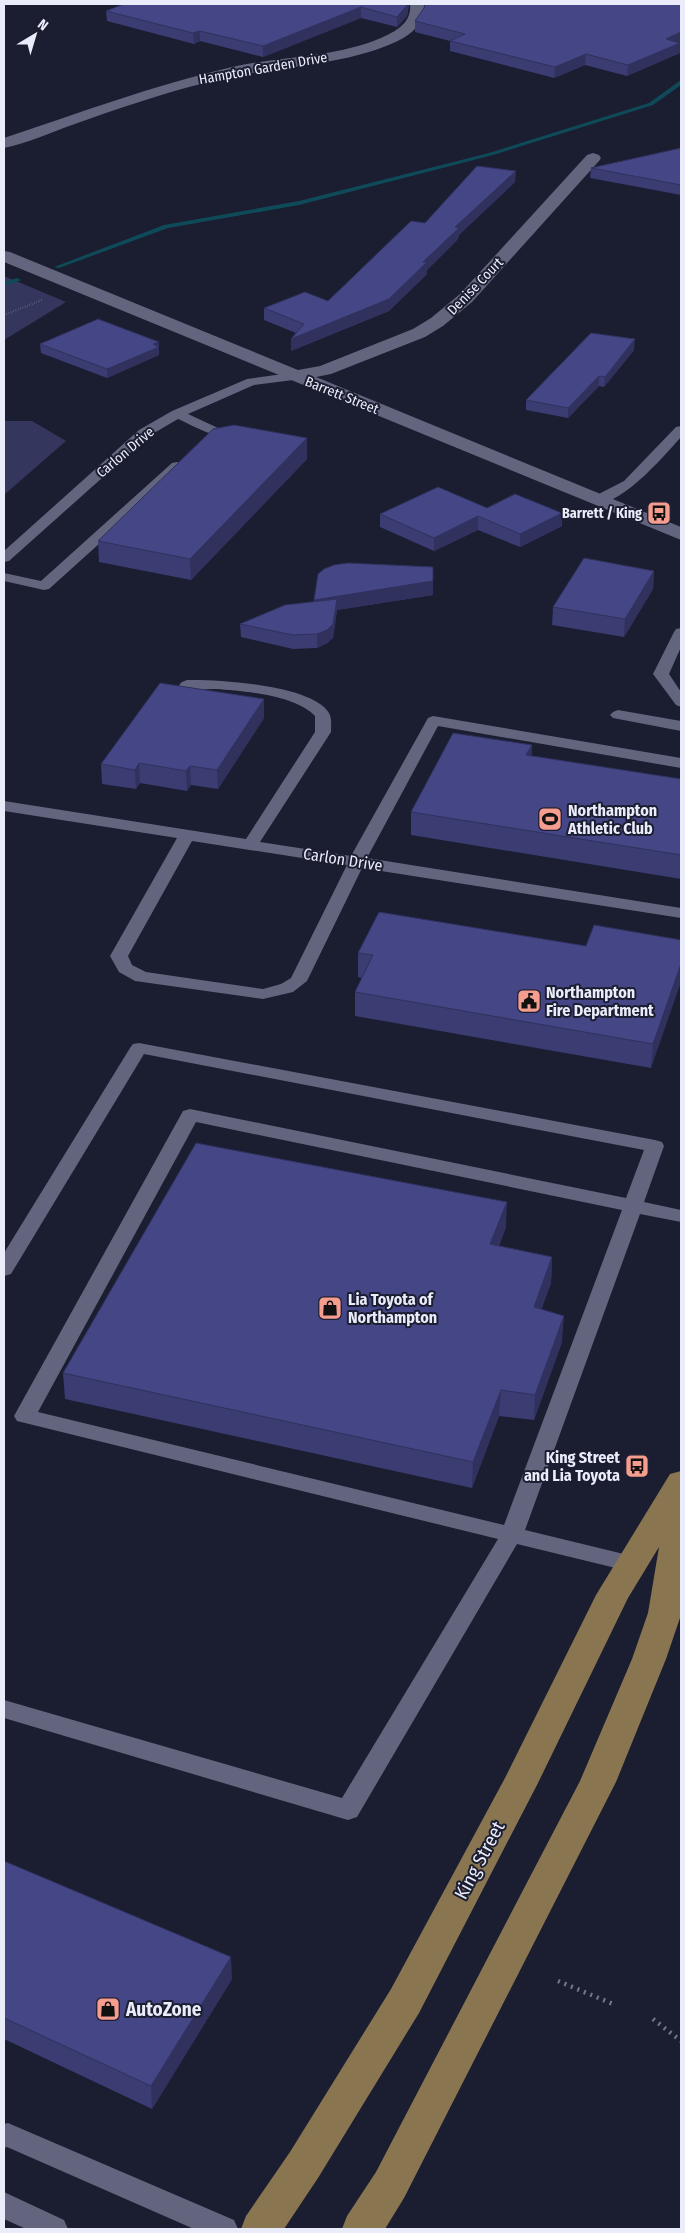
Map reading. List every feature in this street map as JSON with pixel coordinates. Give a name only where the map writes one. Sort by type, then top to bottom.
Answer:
[{"type":"main road","name":"King Street","points":[[261,2229],[304,2164],[416,1981],[520,1783],[614,1595],[681,1482]]},
{"type":"main road","points":[[362,2229],[390,2185],[598,1782],[649,1659],[665,1613],[681,1507]]},
{"type":"street","name":"Hampton Garden Drive","points":[[4,143],[192,81],[252,67],[344,53],[374,46],[395,37],[409,27],[417,16],[419,4]]},
{"type":"street","name":"Denise Court","points":[[297,376],[325,370],[419,333],[444,317],[466,298],[593,158]]},
{"type":"street","name":"Barrett Street","points":[[4,256],[681,534]]},
{"type":"lane","name":"Carlon Drive","points":[[4,558],[144,432],[176,414],[251,382],[297,376]]},
{"type":"lane","points":[[176,414],[215,431],[252,436]]},
{"type":"lane","points":[[598,500],[629,484],[681,430]]},
{"type":"lane","points":[[201,444],[215,431]]},
{"type":"lane","points":[[4,577],[44,586],[186,457]]},
{"type":"lane","points":[[681,632],[661,674],[675,686],[681,702]]},
{"type":"lane","points":[[187,685],[216,685],[284,696],[313,705],[323,715],[324,732],[250,845]]},
{"type":"lane","points":[[618,715],[681,726]]},
{"type":"lane","points":[[187,835],[119,956],[125,968],[141,978],[263,994],[287,988],[298,981],[356,862],[433,721],[681,763]]},
{"type":"lane","name":"Carlon Drive","points":[[4,806],[681,913]]},
{"type":"lane","points":[[4,1270],[139,1048],[655,1146],[512,1534],[348,1810],[4,1709]]},
{"type":"lane","points":[[632,1564],[25,1416],[190,1115],[681,1216]]},
{"type":"lane","points":[[4,2136],[8,2135],[224,2229]]},
{"type":"lane","points":[[4,2206],[54,2229]]},
{"type":"path","points":[[4,315],[45,300]]},
{"type":"path","points":[[558,1981],[613,2004]]},
{"type":"path","points":[[653,2019],[681,2041]]},
{"type":"shaded area","points":[[4,276],[66,302],[4,340]]},
{"type":"shaded area","points":[[4,421],[32,421],[66,441],[4,495]]},
{"type":"building","points":[[124,4],[407,5],[397,17],[361,7],[263,46],[200,31],[193,33],[106,11]]},
{"type":"building","points":[[425,4],[681,4],[681,32],[666,39],[680,43],[628,65],[586,54],[555,67],[450,41],[465,34],[415,21]]},
{"type":"building","points":[[681,148],[681,185],[591,168]]},
{"type":"building","points":[[477,166],[516,171],[455,227],[459,228],[423,262],[427,262],[389,299],[291,339],[304,324],[264,308],[305,292],[328,301],[411,221],[425,223]]},
{"type":"building","points":[[98,319],[159,342],[153,344],[159,347],[107,369],[40,344]]},
{"type":"building","points":[[591,333],[635,339],[605,377],[599,376],[568,408],[526,400]]},
{"type":"building","points":[[234,425],[307,438],[190,559],[98,541],[213,429]]},
{"type":"building","points":[[438,487],[487,508],[515,494],[562,513],[520,534],[478,516],[434,538],[380,514]]},
{"type":"building","points":[[584,558],[654,571],[625,619],[553,607]]},
{"type":"building","points":[[348,563],[433,567],[433,581],[314,600],[318,574],[334,565]]},
{"type":"building","points":[[337,599],[333,624],[327,630],[317,634],[293,635],[240,624],[285,605]]},
{"type":"building","points":[[160,683],[264,699],[217,770],[190,766],[186,771],[139,763],[135,770],[101,764]]},
{"type":"building","name":"Northampton Athletic Club","points":[[453,733],[532,745],[526,755],[681,779],[681,855],[411,812]]},
{"type":"building","name":"Northampton Fire Department","points":[[379,912],[586,946],[594,925],[681,940],[681,964],[653,1044],[355,992],[373,955],[358,953]]},
{"type":"building","name":"Lia Toyota of Northampton","points":[[196,1143],[507,1202],[490,1244],[552,1257],[534,1307],[564,1316],[535,1395],[501,1390],[473,1462],[63,1373]]},
{"type":"building","name":"AutoZone","points":[[4,1861],[231,1957],[151,2086],[4,2018]]},
{"type":"waterway","points":[[57,267],[166,226],[299,203],[491,154],[651,104],[681,82]]},
{"type":"waterway","points":[[4,284],[17,280]]},
{"type":"place","name":"Barrett / King","points":[[659,513]]},
{"type":"place","name":"Northampton Athletic Club","points":[[550,819]]},
{"type":"place","name":"Northampton Fire Department","points":[[529,1001]]},
{"type":"place","name":"Lia Toyota of Northampton","points":[[330,1308]]},
{"type":"place","name":"King Street and Lia Toyota","points":[[637,1466]]},
{"type":"place","name":"AutoZone","points":[[108,2009]]}]
